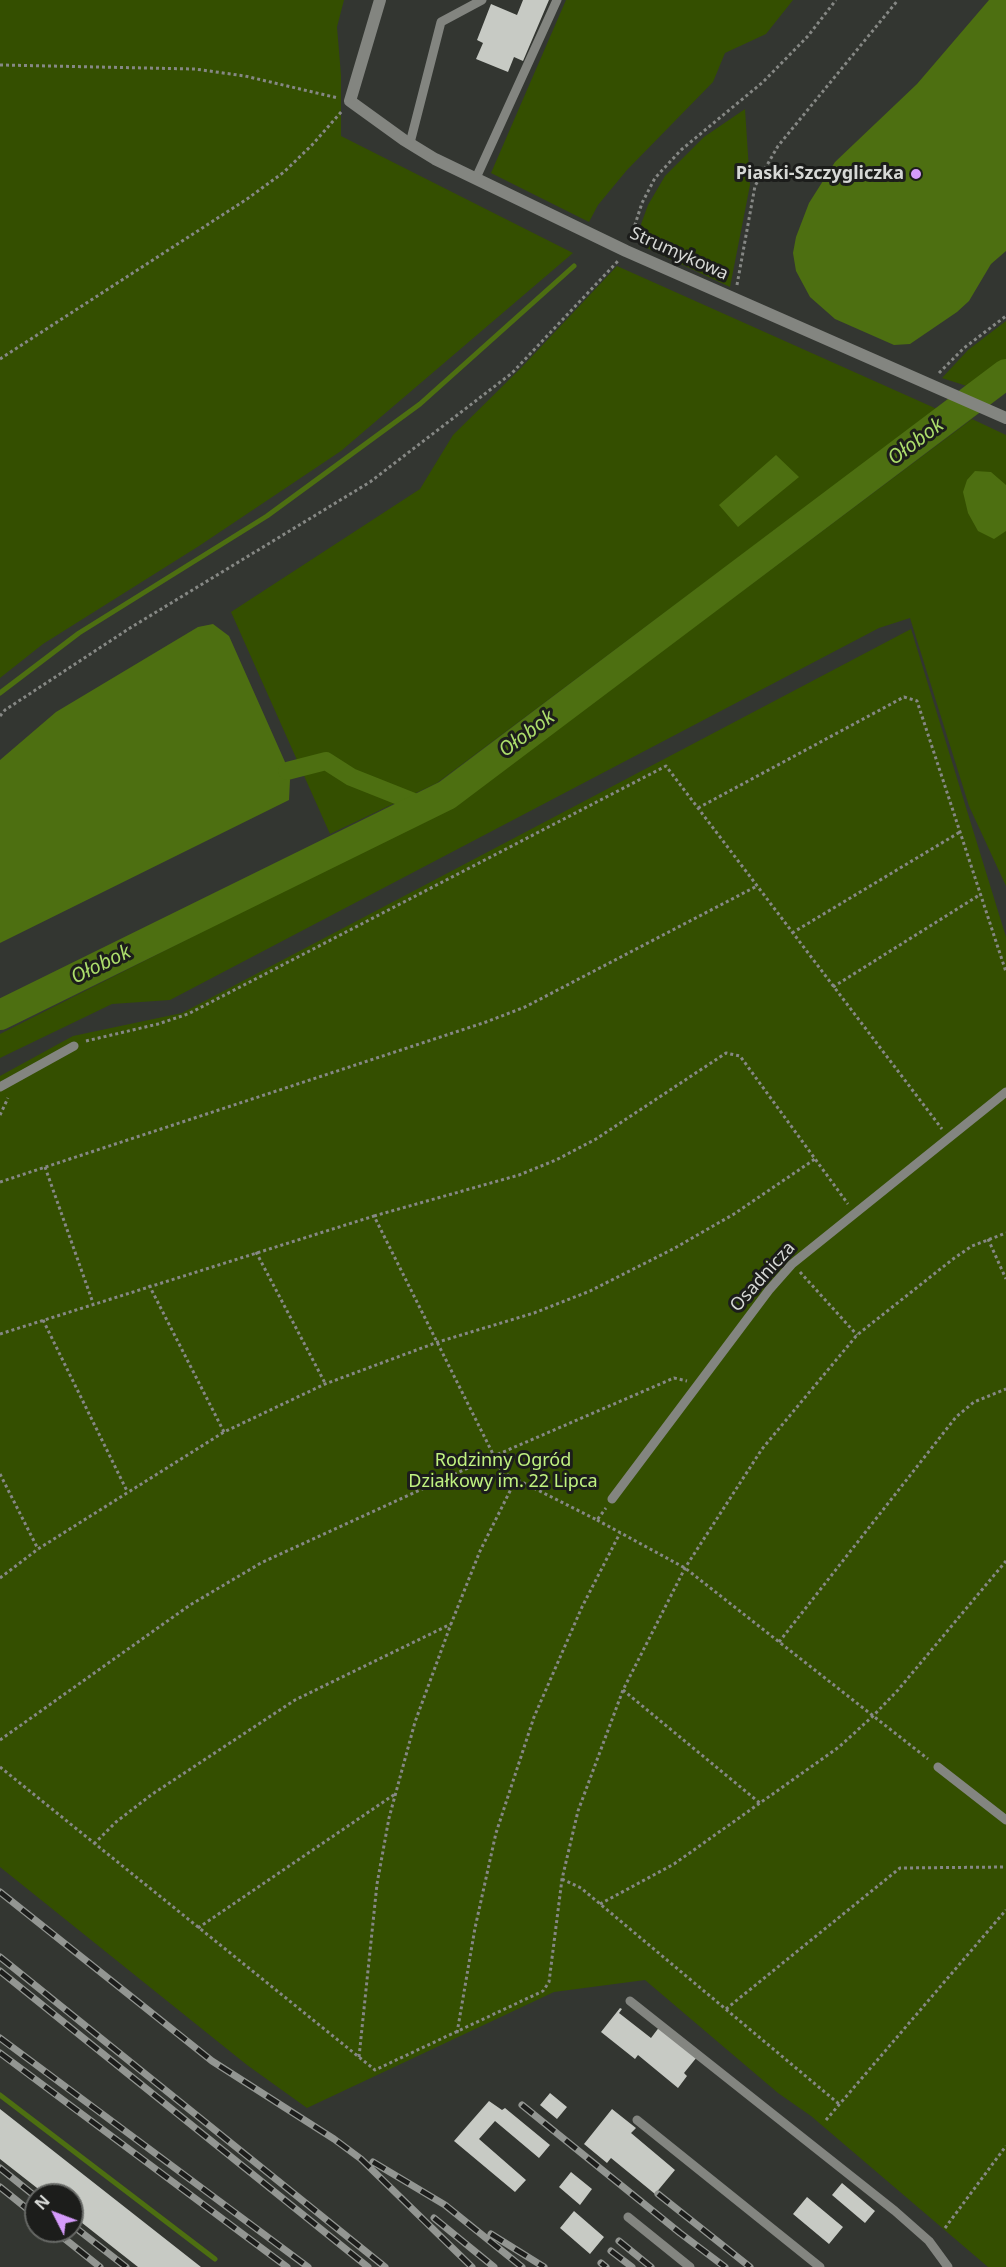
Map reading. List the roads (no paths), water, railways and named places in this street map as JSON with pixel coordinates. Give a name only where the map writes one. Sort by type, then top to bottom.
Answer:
[{"type":"street","name":"Strumykowa","points":[[380,0],[350,101],[410,143],[435,159],[626,251],[1006,418]]},
{"type":"lane","points":[[410,143],[441,22],[482,0]]},
{"type":"lane","points":[[476,178],[557,0]]},
{"type":"lane","points":[[0,1086],[74,1046]]},
{"type":"lane","name":"Osadnicza","points":[[612,1499],[769,1290],[792,1264],[1006,1092]]},
{"type":"lane","points":[[938,1767],[1006,1820]]},
{"type":"lane","points":[[630,2001],[896,2211],[929,2241],[948,2267]]},
{"type":"lane","points":[[637,2120],[820,2267]]},
{"type":"lane","points":[[628,2217],[690,2267]]},
{"type":"waterway","points":[[0,693],[79,633],[267,516],[420,404],[574,266]]},
{"type":"waterway","name":"Ołobok","points":[[0,1015],[447,795],[1006,374]]},
{"type":"waterway","points":[[287,771],[326,761],[351,777],[424,806]]},
{"type":"waterway","points":[[0,2095],[215,2259]]},
{"type":"railway","points":[[0,1892],[212,2061],[334,2139],[361,2159],[472,2267]]},
{"type":"railway","points":[[0,1957],[385,2267]]},
{"type":"railway","points":[[0,1971],[368,2267]]},
{"type":"railway","points":[[0,2038],[308,2267]]},
{"type":"railway","points":[[0,2053],[287,2267]]},
{"type":"railway","points":[[522,2105],[725,2267]]},
{"type":"railway","points":[[373,2162],[445,2205],[522,2267]]},
{"type":"railway","points":[[0,2168],[24,2187]]},
{"type":"railway","points":[[0,2187],[24,2206]]},
{"type":"railway","points":[[658,2194],[750,2267]]},
{"type":"railway","points":[[434,2218],[494,2267]]},
{"type":"railway","points":[[84,2234],[126,2267]]},
{"type":"railway","points":[[491,2234],[544,2267]]},
{"type":"railway","points":[[619,2241],[651,2267]]},
{"type":"railway","points":[[70,2243],[100,2267]]},
{"type":"railway","points":[[611,2251],[632,2267]]},
{"type":"railway","points":[[601,2263],[606,2267]]},
{"type":"place","name":"Piaski-Szczygliczka","points":[[916,174]]},
{"type":"park label","name":"Rodzinny Ogród Działkowy im. 22 Lipca","points":[[503,1471]]}]
